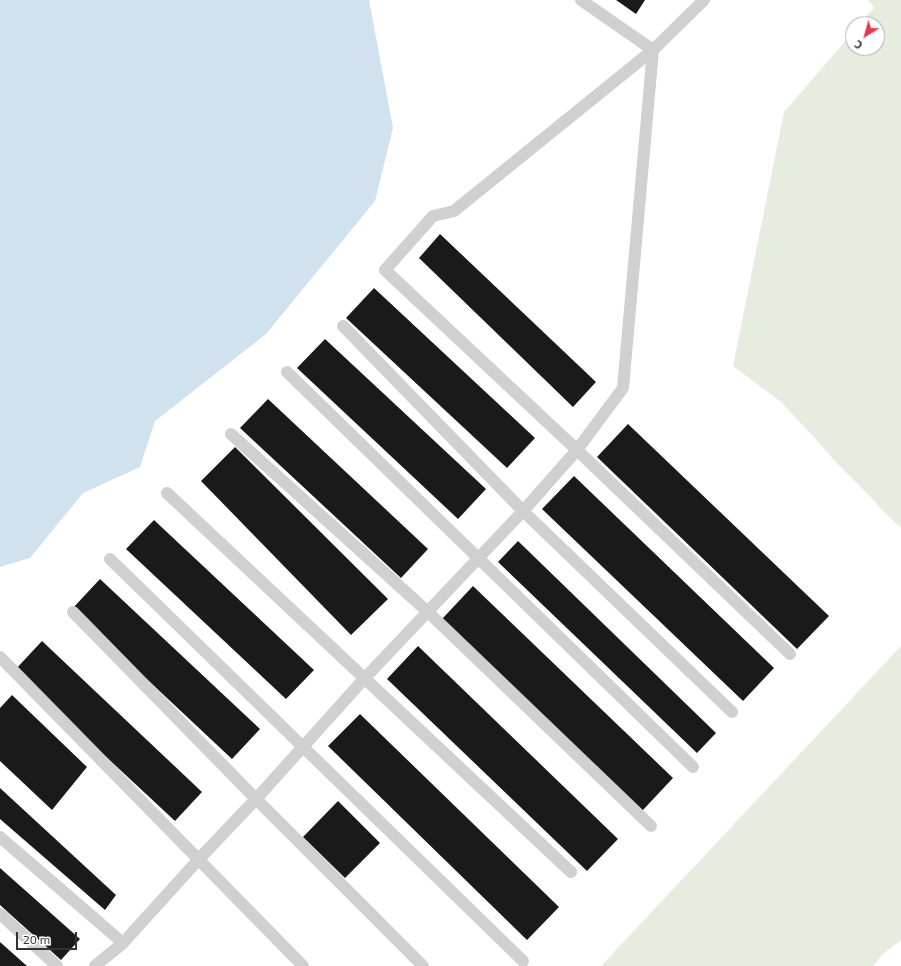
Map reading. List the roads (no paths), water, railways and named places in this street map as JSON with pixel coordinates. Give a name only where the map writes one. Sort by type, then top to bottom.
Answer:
[{"type":"lane","points":[[581,0],[653,50]]},
{"type":"lane","points":[[704,0],[653,50],[454,211],[433,216],[385,270],[577,450],[790,654]]},
{"type":"lane","points":[[95,966],[124,943],[364,679],[523,511],[577,450],[623,388],[653,50]]},
{"type":"lane","points":[[343,326],[523,511],[732,712]]},
{"type":"lane","points":[[287,372],[693,767]]},
{"type":"lane","points":[[231,434],[428,612],[651,826]]},
{"type":"lane","points":[[167,493],[571,872]]},
{"type":"lane","points":[[110,559],[523,961]]},
{"type":"lane","points":[[73,612],[256,799],[423,966]]},
{"type":"lane","points":[[0,657],[303,966]]},
{"type":"lane","points":[[0,837],[124,943]]},
{"type":"lane","points":[[0,914],[57,966]]},
{"type":"water","points":[[0,0],[369,0],[393,128],[375,201],[266,334],[155,421],[140,467],[83,493],[30,558],[0,567]]}]
